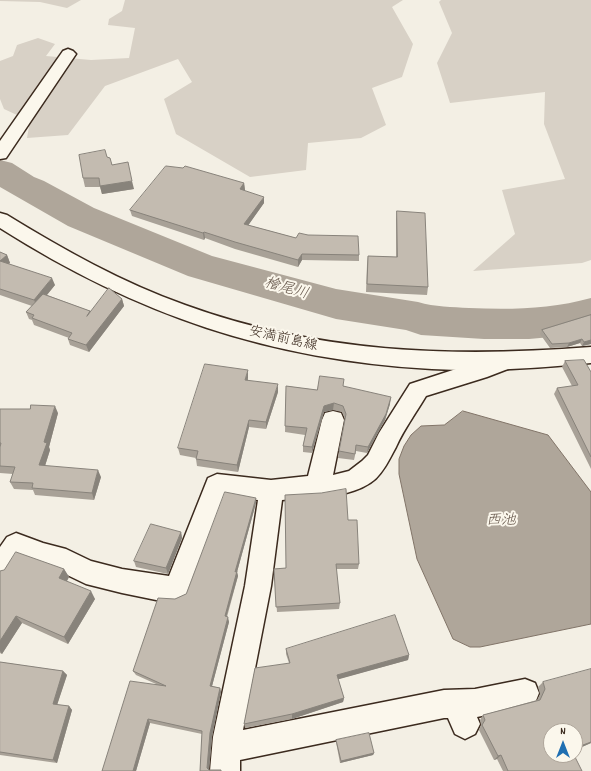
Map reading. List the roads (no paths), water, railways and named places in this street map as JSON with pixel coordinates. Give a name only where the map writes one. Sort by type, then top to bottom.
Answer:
[{"type":"street","points":[[0,154],[68,54]]},
{"type":"street","name":"安満前島線","points":[[0,219],[65,258],[140,295],[219,325],[284,341],[336,352],[370,357],[459,361],[505,361],[549,360],[591,355]]},
{"type":"street","points":[[0,568],[16,545],[43,555],[66,561],[86,572],[161,588],[177,589],[216,485],[271,491],[318,486],[334,486],[348,482],[370,470],[377,461],[385,444],[418,390],[479,371],[505,361]]},
{"type":"street","points":[[318,486],[334,420]]},
{"type":"street","points":[[271,491],[261,567],[225,760],[444,704],[462,714],[476,703],[525,693]]},
{"type":"water","name":"西池","points":[[463,411],[548,435],[591,492],[591,624],[480,647],[470,647],[453,639],[417,559],[399,474],[399,459],[404,446],[411,435],[421,426],[444,425]]},
{"type":"waterway","name":"檜尾川","points":[[0,171],[22,185],[32,189],[81,217],[105,228],[201,266],[336,304],[418,317],[421,320],[484,324],[529,324],[551,322],[591,313]]}]
